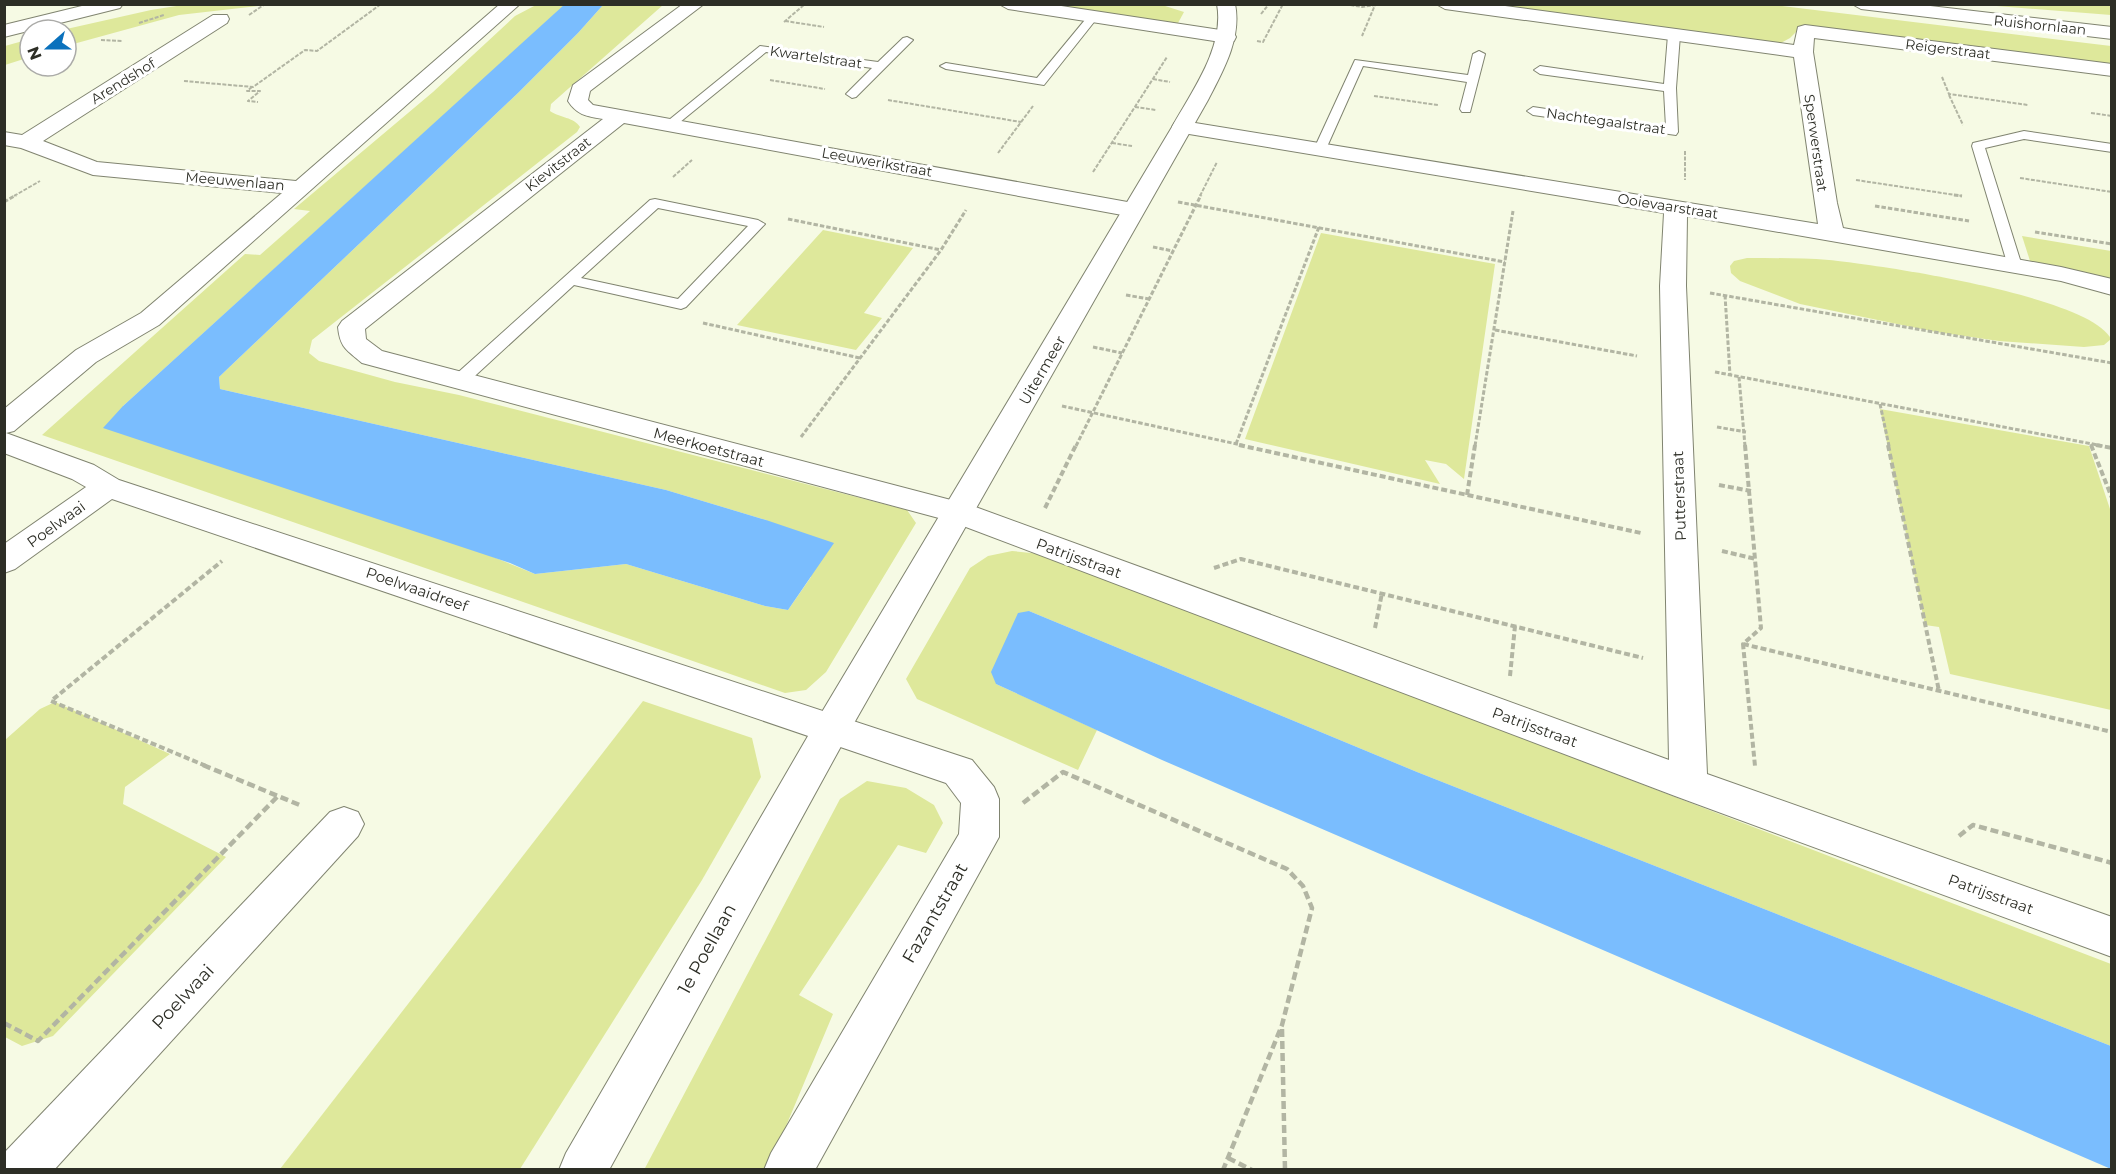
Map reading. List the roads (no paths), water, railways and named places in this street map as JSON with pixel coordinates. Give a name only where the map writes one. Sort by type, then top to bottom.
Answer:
[{"type":"street","points":[[4,31],[114,4]]},
{"type":"street","name":"Meeuwenlaan","points":[[15,140],[93,168],[301,188],[511,4]]},
{"type":"street","points":[[620,116],[586,110],[578,101],[580,89],[695,4]]},
{"type":"street","points":[[1008,4],[1227,37]]},
{"type":"street","name":"Uitermeer","points":[[832,728],[1183,127],[1227,37],[1229,16],[1226,4]]},
{"type":"street","points":[[1445,4],[1803,52]]},
{"type":"street","name":"Ruishornlaan","points":[[1861,4],[2112,33]]},
{"type":"street","name":"Arendshof","points":[[15,140],[129,77],[220,20]]},
{"type":"street","name":"Reigerstraat","points":[[1803,52],[1805,32],[2112,70]]},
{"type":"street","name":"Sperwerstraat","points":[[1803,52],[1820,175],[1832,233]]},
{"type":"street","name":"Leeuwerikstraat","points":[[620,116],[1075,199],[1138,203]]},
{"type":"street","name":"Kievitstraat","points":[[353,342],[351,327],[620,116]]},
{"type":"street","name":"Ooievaarstraat","points":[[1183,127],[1832,233],[2015,266],[2103,284],[2112,288]]},
{"type":"street","points":[[4,424],[86,356],[150,319],[301,188]]},
{"type":"street","name":"Putterstraat","points":[[1681,208],[1673,286],[1688,784]]},
{"type":"street","name":"Meerkoetstraat","points":[[353,342],[372,357],[959,513]]},
{"type":"street","name":"Poelwaaidreef","points":[[4,442],[83,472],[108,486],[832,728]]},
{"type":"street","name":"Poelwaai","points":[[4,561],[108,486]]},
{"type":"street","name":"Patrijsstraat","points":[[959,513],[1688,784],[2112,937]]},
{"type":"street","name":"Fazantstraat","points":[[788,1170],[979,837],[980,799],[959,771],[832,728]]},
{"type":"street","name":"1e Poellaan","points":[[583,1170],[832,728]]},
{"type":"street","name":"Poelwaai","points":[[21,1170],[344,824]]},
{"type":"street","points":[[4,1165],[13,1170]]},
{"type":"lane","points":[[946,66],[1040,82],[1093,17]]},
{"type":"lane","name":"Nachtegaalstraat","points":[[1533,111],[1672,132],[1670,88],[1674,35]]},
{"type":"lane","name":"Kwartelstraat","points":[[852,94],[907,40]]},
{"type":"lane","name":"Kwartelstraat","points":[[670,124],[764,48],[880,66]]},
{"type":"lane","points":[[1466,109],[1479,54]]},
{"type":"lane","points":[[1320,149],[1359,62],[1473,79]]},
{"type":"lane","points":[[1540,70],[1670,88]]},
{"type":"lane","points":[[2015,266],[1978,146],[2024,135],[2112,148]]},
{"type":"lane","points":[[459,381],[655,203],[758,224],[681,304],[571,280]]},
{"type":"water","points":[[565,4],[603,5],[518,93],[219,377],[220,389],[666,490],[834,543],[788,610],[765,606],[626,564],[535,574],[510,563],[103,428],[123,406]]},
{"type":"water","points":[[1029,611],[1417,772],[2111,1046],[2111,1169],[1162,760],[996,684],[991,672],[1018,613]]}]
